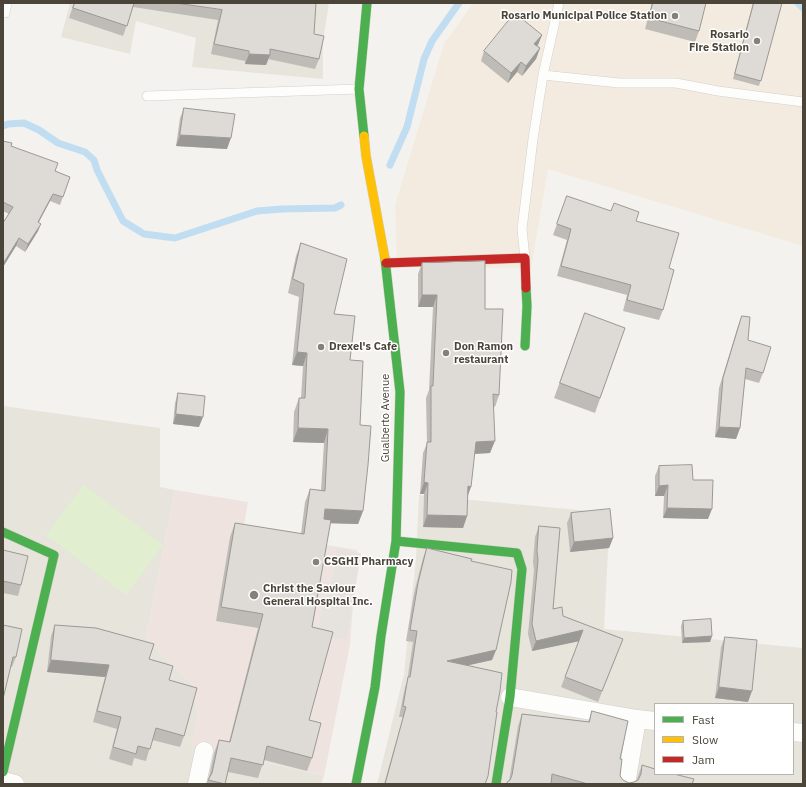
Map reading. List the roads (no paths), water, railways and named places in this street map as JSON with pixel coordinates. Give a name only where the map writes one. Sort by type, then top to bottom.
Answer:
[{"type":"street","name":"Gualberto Avenue","points":[[356,784],[375,687],[381,636],[396,541],[400,392],[386,263],[366,156],[359,89],[367,3]]},
{"type":"street","points":[[386,263],[525,258],[527,306],[525,346]]},
{"type":"street","points":[[3,532],[54,554],[3,772]]},
{"type":"street","points":[[396,541],[517,553],[522,568],[510,697],[496,784]]},
{"type":"street","points":[[510,697],[654,721]]},
{"type":"street","points":[[626,784],[637,719]]},
{"type":"street","points":[[196,784],[204,751]]},
{"type":"street","points":[[3,781],[15,784]]},
{"type":"lane","points":[[5,13],[7,3]]},
{"type":"lane","points":[[525,258],[522,229],[533,139],[543,75],[559,3]]},
{"type":"lane","points":[[543,75],[619,83],[676,83],[718,91],[803,102]]},
{"type":"lane","points":[[147,96],[359,89]]},
{"type":"waterway","points":[[390,165],[407,127],[424,59],[432,41],[459,3]]},
{"type":"waterway","points":[[798,3],[803,8]]},
{"type":"waterway","points":[[3,126],[8,124],[24,123],[39,130],[58,143],[85,152],[94,160],[97,170],[123,221],[144,234],[175,238],[257,211],[335,208],[341,205]]},
{"type":"place","name":"Rosario Municipal Police Station","points":[[675,16]]},
{"type":"place","name":"Rosario Fire Station","points":[[757,41]]},
{"type":"place","name":"Drexel's Cafe","points":[[321,347]]},
{"type":"place","name":"Don Ramon restaurant","points":[[446,353]]},
{"type":"place","name":"CSGHI Pharmacy","points":[[316,562]]},
{"type":"place","name":"Christ the Saviour General Hospital Inc.","points":[[254,595]]}]
